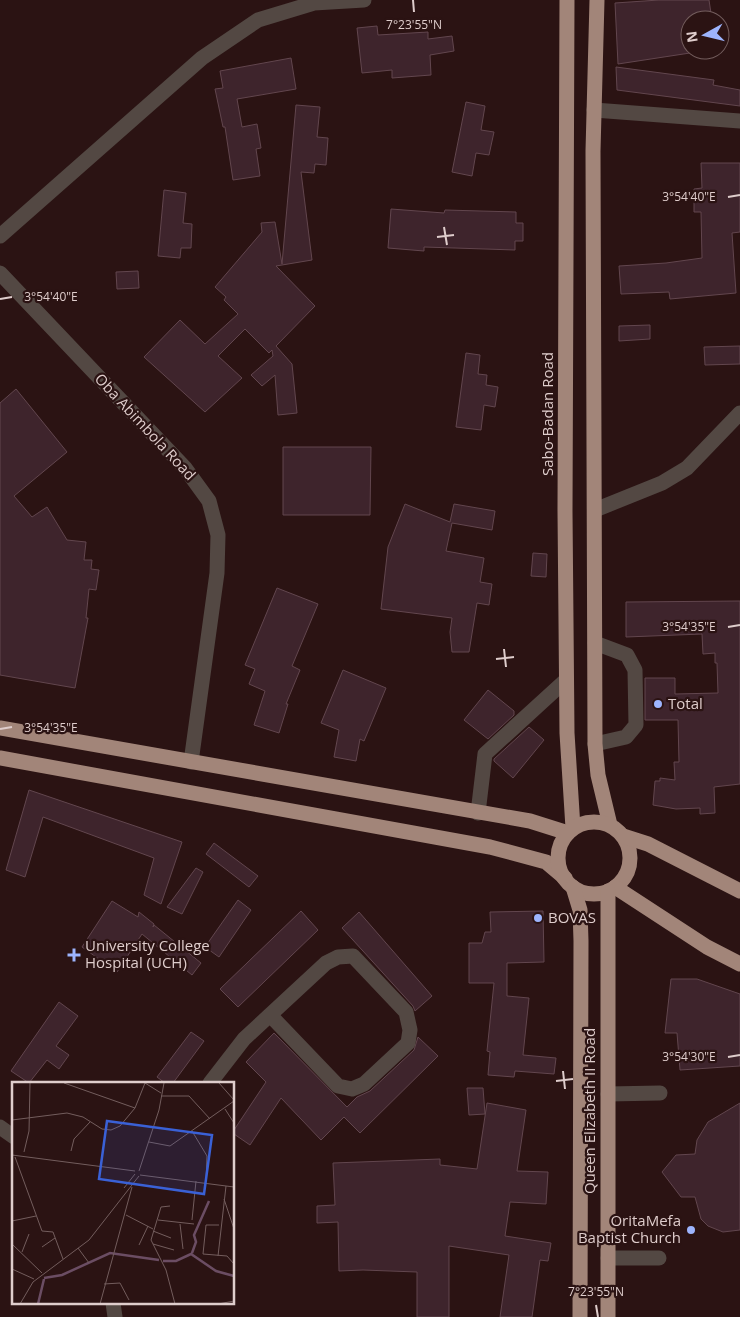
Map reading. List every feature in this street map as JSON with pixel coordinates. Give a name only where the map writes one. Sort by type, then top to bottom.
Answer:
[{"type":"highway","name":"Sabo-Badan Road","points":[[567,0],[566,680],[571,830]]},
{"type":"highway","points":[[597,0],[593,151],[595,744],[598,775],[610,826]]},
{"type":"highway","points":[[567,151],[593,151]]},
{"type":"highway","points":[[0,728],[536,822],[571,830]]},
{"type":"highway","points":[[0,758],[490,847],[546,862],[569,882],[590,893],[611,889],[621,882],[628,868],[629,851],[623,836]]},
{"type":"highway","points":[[569,882],[560,867],[558,855],[561,843],[571,830],[591,822],[610,826],[623,836],[648,844],[738,889]]},
{"type":"highway","name":"Queen Elizabeth II Road","points":[[569,882],[580,910],[580,1317]]},
{"type":"highway","points":[[611,889],[707,947],[740,964]]},
{"type":"highway","name":"Queen Elizabeth II Road","points":[[608,1317],[608,965],[611,889]]},
{"type":"street","points":[[0,236],[202,58],[258,20],[314,3],[364,0]]},
{"type":"street","points":[[594,110],[740,121]]},
{"type":"street","name":"Oba Abimbola Road","points":[[0,273],[185,468],[209,501],[218,535],[217,573],[191,762]]},
{"type":"street","points":[[595,510],[662,483],[686,468],[740,413]]},
{"type":"street","points":[[595,643],[627,656],[635,670],[636,725],[626,737],[595,744]]},
{"type":"street","points":[[478,813],[485,754],[566,680]]},
{"type":"street","points":[[211,1082],[244,1038],[271,1016],[326,963],[338,957],[353,956],[406,1012],[410,1030],[408,1043],[364,1084],[352,1090],[338,1086],[271,1016]]},
{"type":"street","points":[[608,1094],[660,1093]]},
{"type":"street","points":[[0,1127],[12,1136]]},
{"type":"street","points":[[608,1258],[659,1258]]},
{"type":"street","points":[[113,1304],[115,1317]]},
{"type":"building","points":[[659,0],[709,0],[710,10],[680,10],[680,55],[618,64],[615,3]]},
{"type":"building","points":[[377,26],[378,35],[428,32],[428,39],[452,36],[454,51],[430,55],[431,75],[392,78],[392,70],[362,73],[357,28]]},
{"type":"building","points":[[291,58],[296,89],[237,99],[242,127],[257,124],[261,148],[256,149],[260,176],[233,180],[225,127],[223,127],[215,89],[223,88],[220,71]]},
{"type":"building","points":[[616,67],[714,80],[713,85],[740,90],[740,106],[617,90]]},
{"type":"building","points":[[466,102],[485,106],[481,130],[494,132],[489,155],[476,153],[472,176],[452,172]]},
{"type":"building","points":[[296,105],[320,107],[317,137],[328,138],[326,165],[315,164],[314,173],[301,172],[312,260],[276,266],[315,306],[276,346],[292,364],[297,413],[278,415],[275,375],[262,386],[251,375],[273,356],[272,350],[269,353],[245,329],[218,356],[242,378],[205,412],[144,357],[180,320],[205,344],[238,314],[224,300],[226,297],[215,287],[262,232],[261,223],[275,222],[282,264]]},
{"type":"building","points":[[701,163],[740,163],[740,232],[732,233],[736,293],[670,299],[669,292],[621,294],[619,266],[666,263],[702,258],[701,212],[694,212],[694,189],[702,188]]},
{"type":"building","points":[[164,190],[186,193],[183,223],[192,224],[191,248],[181,248],[180,258],[158,256]]},
{"type":"building","points":[[391,209],[444,213],[445,210],[516,212],[516,223],[523,223],[523,241],[515,241],[515,250],[424,247],[424,251],[388,248]]},
{"type":"building","points":[[138,271],[139,288],[117,289],[116,272]]},
{"type":"building","points":[[650,325],[650,339],[619,341],[619,326]]},
{"type":"building","points":[[740,346],[740,364],[705,365],[704,347]]},
{"type":"building","points":[[466,353],[480,355],[478,374],[487,375],[486,385],[498,387],[495,407],[484,405],[481,430],[456,427]]},
{"type":"building","points":[[16,389],[67,452],[14,496],[32,517],[47,507],[67,540],[86,542],[84,560],[92,560],[91,569],[99,570],[96,590],[89,589],[86,618],[88,618],[75,688],[0,675],[0,403]]},
{"type":"building","points":[[283,447],[371,447],[370,515],[283,515]]},
{"type":"building","points":[[405,504],[450,522],[454,504],[495,511],[492,530],[452,523],[446,551],[484,558],[480,582],[492,584],[489,605],[477,603],[469,652],[452,652],[450,632],[452,618],[381,609],[388,547]]},
{"type":"building","points":[[533,553],[547,554],[546,577],[531,576]]},
{"type":"building","points":[[277,588],[318,604],[292,666],[300,670],[286,704],[288,704],[279,733],[254,725],[265,691],[249,684],[255,669],[245,665]]},
{"type":"building","points":[[740,601],[740,784],[714,787],[715,813],[700,814],[700,808],[676,809],[653,805],[655,781],[660,781],[660,778],[675,780],[674,762],[679,762],[678,720],[645,720],[645,678],[675,678],[675,694],[718,693],[717,663],[715,663],[715,653],[703,654],[702,634],[626,637],[626,602]]},
{"type":"building","points":[[343,670],[386,688],[364,741],[360,739],[356,761],[334,757],[339,730],[321,723]]},
{"type":"building","points":[[488,690],[514,711],[514,715],[488,739],[464,720]]},
{"type":"building","points":[[529,727],[544,740],[513,778],[494,759]]},
{"type":"building","points":[[29,790],[182,842],[161,904],[144,895],[154,858],[43,817],[25,877],[6,870]]},
{"type":"building","points":[[214,843],[258,876],[249,887],[206,854]]},
{"type":"building","points":[[196,868],[203,872],[182,914],[167,907]]},
{"type":"building","points":[[238,900],[251,910],[219,957],[205,947]]},
{"type":"building","points":[[112,901],[138,917],[139,912],[154,924],[153,927],[154,925],[201,963],[192,975],[142,934],[117,972],[82,947]]},
{"type":"building","points":[[301,911],[318,930],[238,1007],[220,989]]},
{"type":"building","points":[[543,911],[544,962],[507,963],[507,996],[529,998],[523,1055],[556,1058],[554,1074],[515,1071],[514,1077],[488,1075],[490,1052],[487,1051],[494,983],[469,983],[469,943],[482,943],[485,932],[491,932],[490,912]]},
{"type":"building","points":[[359,912],[432,996],[415,1011],[413,1006],[342,928]]},
{"type":"building","points":[[671,979],[697,979],[740,994],[740,1066],[680,1070],[677,1033],[665,1033]]},
{"type":"building","points":[[59,1002],[78,1016],[56,1046],[69,1055],[59,1069],[47,1060],[30,1082],[11,1071]]},
{"type":"building","points":[[191,1032],[204,1041],[174,1082],[164,1082],[157,1077]]},
{"type":"building","points":[[274,1033],[347,1107],[357,1097],[370,1091],[414,1050],[418,1037],[438,1056],[360,1133],[344,1117],[321,1140],[281,1098],[250,1145],[235,1135],[235,1128],[266,1082],[246,1062]]},
{"type":"building","points":[[467,1088],[483,1088],[485,1114],[469,1115]]},
{"type":"building","points":[[487,1103],[526,1110],[517,1171],[548,1172],[546,1204],[510,1202],[505,1236],[551,1243],[548,1261],[540,1260],[532,1317],[500,1317],[509,1255],[449,1246],[449,1317],[417,1317],[417,1272],[339,1271],[338,1222],[317,1223],[317,1206],[335,1205],[333,1163],[440,1159],[440,1165],[477,1169]]},
{"type":"building","points":[[740,1103],[740,1230],[723,1232],[708,1226],[701,1219],[695,1197],[681,1197],[662,1172],[676,1155],[695,1154],[697,1140],[708,1122]]},
{"type":"place","name":"Total","points":[[658,704]]},
{"type":"place","name":"BOVAS","points":[[538,918]]},
{"type":"place","name":"University College Hospital (UCH)","points":[[74,955]]},
{"type":"place","name":"OritaMefa Baptist Church","points":[[691,1230]]}]
